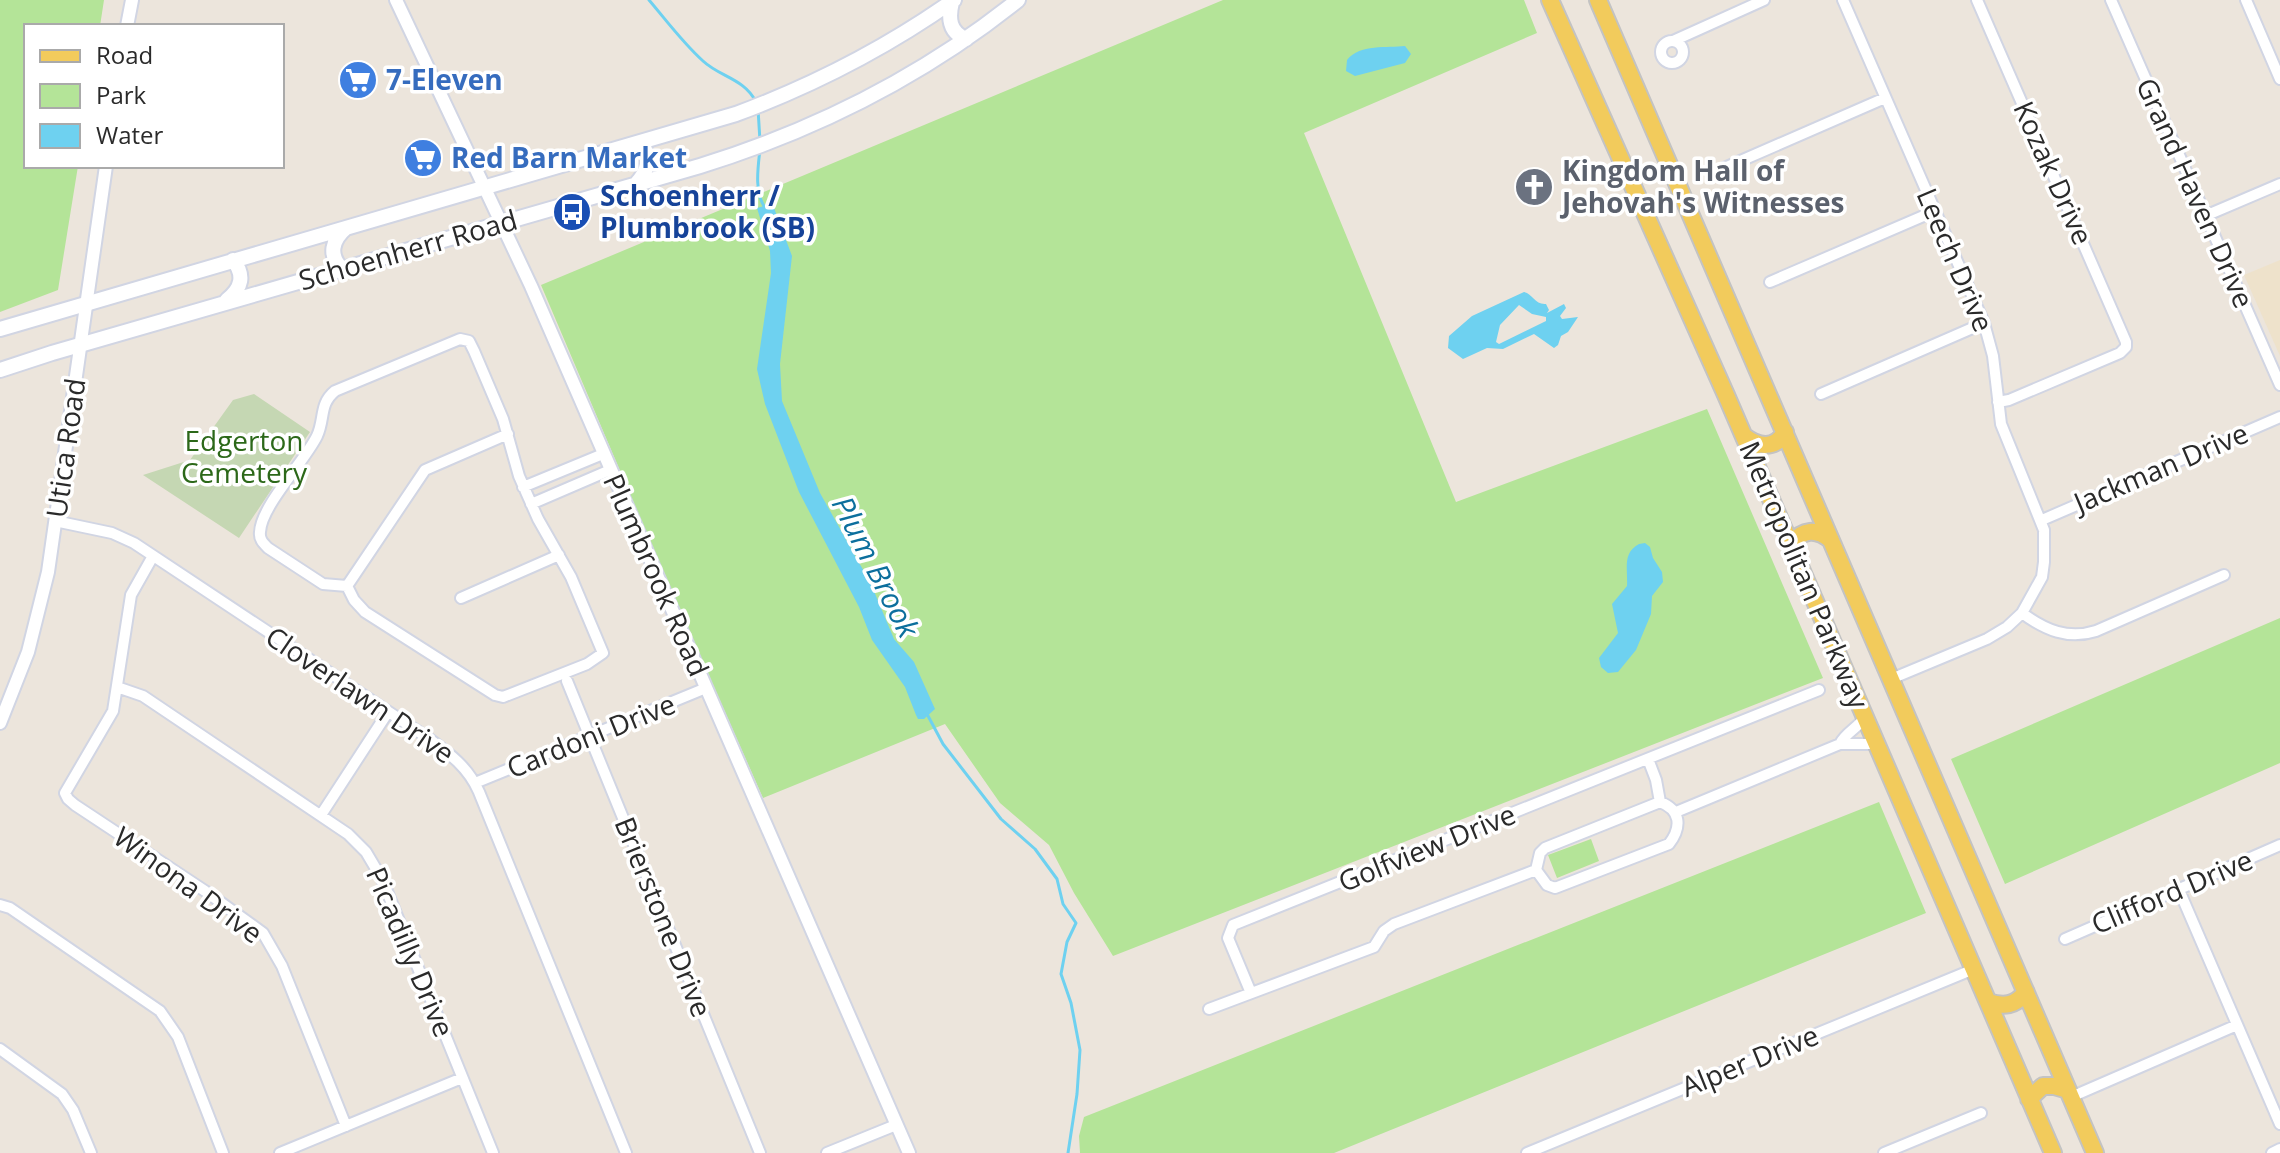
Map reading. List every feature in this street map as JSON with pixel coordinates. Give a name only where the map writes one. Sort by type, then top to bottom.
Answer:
[{"type":"main road","name":"Schoenherr Road","points":[[0,370],[724,159],[774,141],[876,95],[966,39],[1018,0]]},
{"type":"main road","name":"Metropolitan Parkway","points":[[1550,0],[1744,436],[2053,1153]]},
{"type":"main road","name":"Metropolitan Parkway","points":[[1598,0],[2095,1153]]},
{"type":"main road","name":"Schoenherr Road","points":[[0,329],[712,122],[810,84],[862,58],[953,1]]},
{"type":"main road","points":[[953,1],[949,17],[952,29],[966,39]]},
{"type":"main road","points":[[635,185],[648,163],[648,154],[641,143]]},
{"type":"main road","points":[[342,269],[335,261],[333,249],[337,237],[346,228]]},
{"type":"main road","points":[[224,303],[240,285],[241,273],[233,260]]},
{"type":"main road","points":[[1744,436],[1758,445],[1772,445],[1785,432]]},
{"type":"main road","points":[[1791,544],[1809,531],[1819,532],[1831,540]]},
{"type":"main road","points":[[1988,1002],[2012,1004],[2026,992]]},
{"type":"main road","points":[[2029,1099],[2043,1086],[2054,1086],[2069,1093]]},
{"type":"street","points":[[127,24],[132,0]]},
{"type":"street","name":"Plumbrook Road","points":[[396,0],[501,224],[909,1153]]},
{"type":"street","points":[[1686,37],[1682,57],[1677,62],[1667,62],[1662,56],[1666,43],[1686,37],[1764,0]]},
{"type":"street","name":"Leech Drive","points":[[1843,0],[1984,323],[1993,356],[2004,433],[2042,520],[2045,544],[2042,577],[2022,613],[2007,627],[1987,639],[1891,679]]},
{"type":"street","name":"Kozak Drive","points":[[1977,0],[2125,338],[2126,347],[2120,353],[1998,402]]},
{"type":"street","name":"Grand Haven Drive","points":[[2111,0],[2280,385]]},
{"type":"street","points":[[2246,0],[2280,79]]},
{"type":"street","points":[[1673,41],[1683,50]]},
{"type":"street","points":[[1722,169],[1885,98]]},
{"type":"street","name":"Utica Road","points":[[0,723],[37,620],[55,521],[106,168]]},
{"type":"street","points":[[2205,216],[2280,184]]},
{"type":"street","points":[[1770,282],[1935,211]]},
{"type":"street","points":[[1821,394],[1984,323]]},
{"type":"street","points":[[465,339],[474,351],[508,434],[523,487],[594,627],[603,653],[587,664],[503,697],[495,695],[365,612],[347,586],[323,584],[268,548],[260,537],[264,516],[316,438],[326,398],[335,391],[465,339]]},
{"type":"street","name":"Jackman Drive","points":[[2042,520],[2280,417]]},
{"type":"street","points":[[347,586],[425,470],[508,434]]},
{"type":"street","points":[[523,487],[603,454]]},
{"type":"street","points":[[531,504],[610,470]]},
{"type":"street","name":"Cloverlawn Drive","points":[[55,521],[112,533],[134,543],[454,757],[475,783],[626,1153]]},
{"type":"street","points":[[461,598],[559,555]]},
{"type":"street","points":[[117,687],[131,595],[153,556]]},
{"type":"street","points":[[2022,613],[2050,630],[2087,634],[2224,575]]},
{"type":"street","name":"Brierstone Drive","points":[[567,681],[760,1153]]},
{"type":"street","name":"Winona Drive","points":[[117,687],[107,725],[65,793],[68,799],[263,933],[282,966],[346,1126]]},
{"type":"street","name":"Picadilly Drive","points":[[117,687],[143,696],[357,841],[382,879],[493,1153]]},
{"type":"street","name":"Cardoni Drive","points":[[475,783],[706,688]]},
{"type":"street","name":"Golfview Drive","points":[[1251,993],[1228,938],[1233,925],[1819,690]]},
{"type":"street","points":[[321,815],[388,712]]},
{"type":"street","points":[[1840,744],[1865,717]]},
{"type":"street","points":[[1676,812],[1840,744],[1877,744]]},
{"type":"street","points":[[1648,759],[1660,802]]},
{"type":"street","points":[[1660,802],[1671,806],[1676,812],[1679,823],[1675,836],[1669,844],[1660,848],[1555,888],[1547,885],[1536,870],[1540,853],[1545,848],[1601,823],[1660,802]]},
{"type":"street","name":"Clifford Drive","points":[[2065,939],[2280,845]]},
{"type":"street","points":[[1209,1009],[1374,947],[1384,931],[1394,924],[1536,870]]},
{"type":"street","points":[[2179,890],[2280,1124]]},
{"type":"street","points":[[0,905],[10,908],[160,1011],[178,1037],[223,1153]]},
{"type":"street","name":"Alper Drive","points":[[1527,1153],[1550,1149],[1974,969]]},
{"type":"street","points":[[2069,1093],[2237,1025]]},
{"type":"street","points":[[0,1049],[62,1094],[73,1110],[91,1153]]},
{"type":"street","points":[[280,1153],[462,1078]]},
{"type":"street","points":[[1884,1153],[1981,1113]]},
{"type":"street","points":[[827,1153],[896,1125]]},
{"type":"street","points":[[2272,1153],[2280,1149]]},
{"type":"shaded area","points":[[2280,260],[2280,356],[2244,275]]},
{"type":"green space","points":[[0,0],[104,0],[100,24],[24,24],[24,168],[78,168],[58,290],[0,312]]},
{"type":"green space","points":[[1223,0],[1524,0],[1537,33],[1304,133],[1456,502],[1707,409],[1823,678],[1113,956],[1049,845],[1000,803],[945,724],[763,798],[541,285]]},
{"type":"green space","name":"Edgerton Cemetery","points":[[254,394],[310,432],[239,538],[143,475],[190,460],[233,400]]},
{"type":"green space","points":[[2280,618],[2280,763],[2005,884],[1951,759]]},
{"type":"green space","points":[[1879,802],[1926,913],[1334,1153],[1080,1153],[1079,1136],[1084,1117]]},
{"type":"green space","points":[[1591,839],[1599,861],[1557,878],[1548,855]]},
{"type":"water","points":[[1405,46],[1411,54],[1405,63],[1355,76],[1346,71],[1347,60],[1359,51]]},
{"type":"water","points":[[767,205],[774,208],[792,256],[780,364],[782,401],[820,493],[871,584],[894,639],[914,662],[935,709],[924,719],[918,719],[905,687],[872,640],[859,607],[799,492],[765,404],[757,369],[771,273],[770,251],[757,208]]},
{"type":"water","points":[[1524,292],[1539,303],[1546,304],[1547,313],[1564,304],[1566,308],[1560,316],[1562,319],[1578,317],[1554,348],[1534,334],[1503,349],[1487,348],[1463,359],[1448,348],[1449,336],[1472,316]],"holes":[[[1519,305],[1532,314],[1546,317],[1546,321],[1499,344],[1496,342],[1500,325]]]},
{"type":"water","points":[[1645,543],[1650,547],[1662,572],[1663,582],[1652,596],[1651,614],[1636,650],[1618,672],[1608,673],[1601,667],[1599,658],[1618,633],[1612,604],[1627,586],[1628,557],[1639,544]]},
{"type":"waterway","name":"Plum Brook","points":[[649,0],[696,54],[739,83],[756,102]]},
{"type":"waterway","name":"Plum Brook","points":[[758,109],[760,141]]},
{"type":"waterway","name":"Plum Brook","points":[[760,149],[758,187],[765,208]]},
{"type":"waterway","name":"Plum Brook","points":[[927,714],[943,744],[1001,819],[1035,849],[1057,879],[1063,904],[1076,923],[1067,942],[1061,974],[1071,1003],[1080,1050],[1068,1153]]},
{"type":"place","name":"7-Eleven","points":[[358,80]]},
{"type":"place","name":"Red Barn Market","points":[[423,158]]},
{"type":"place","name":"Kingdom Hall of Jehovah's Witnesses","points":[[1534,187]]},
{"type":"place","name":"Schoenherr / Plumbrook (SB)","points":[[572,212]]}]
